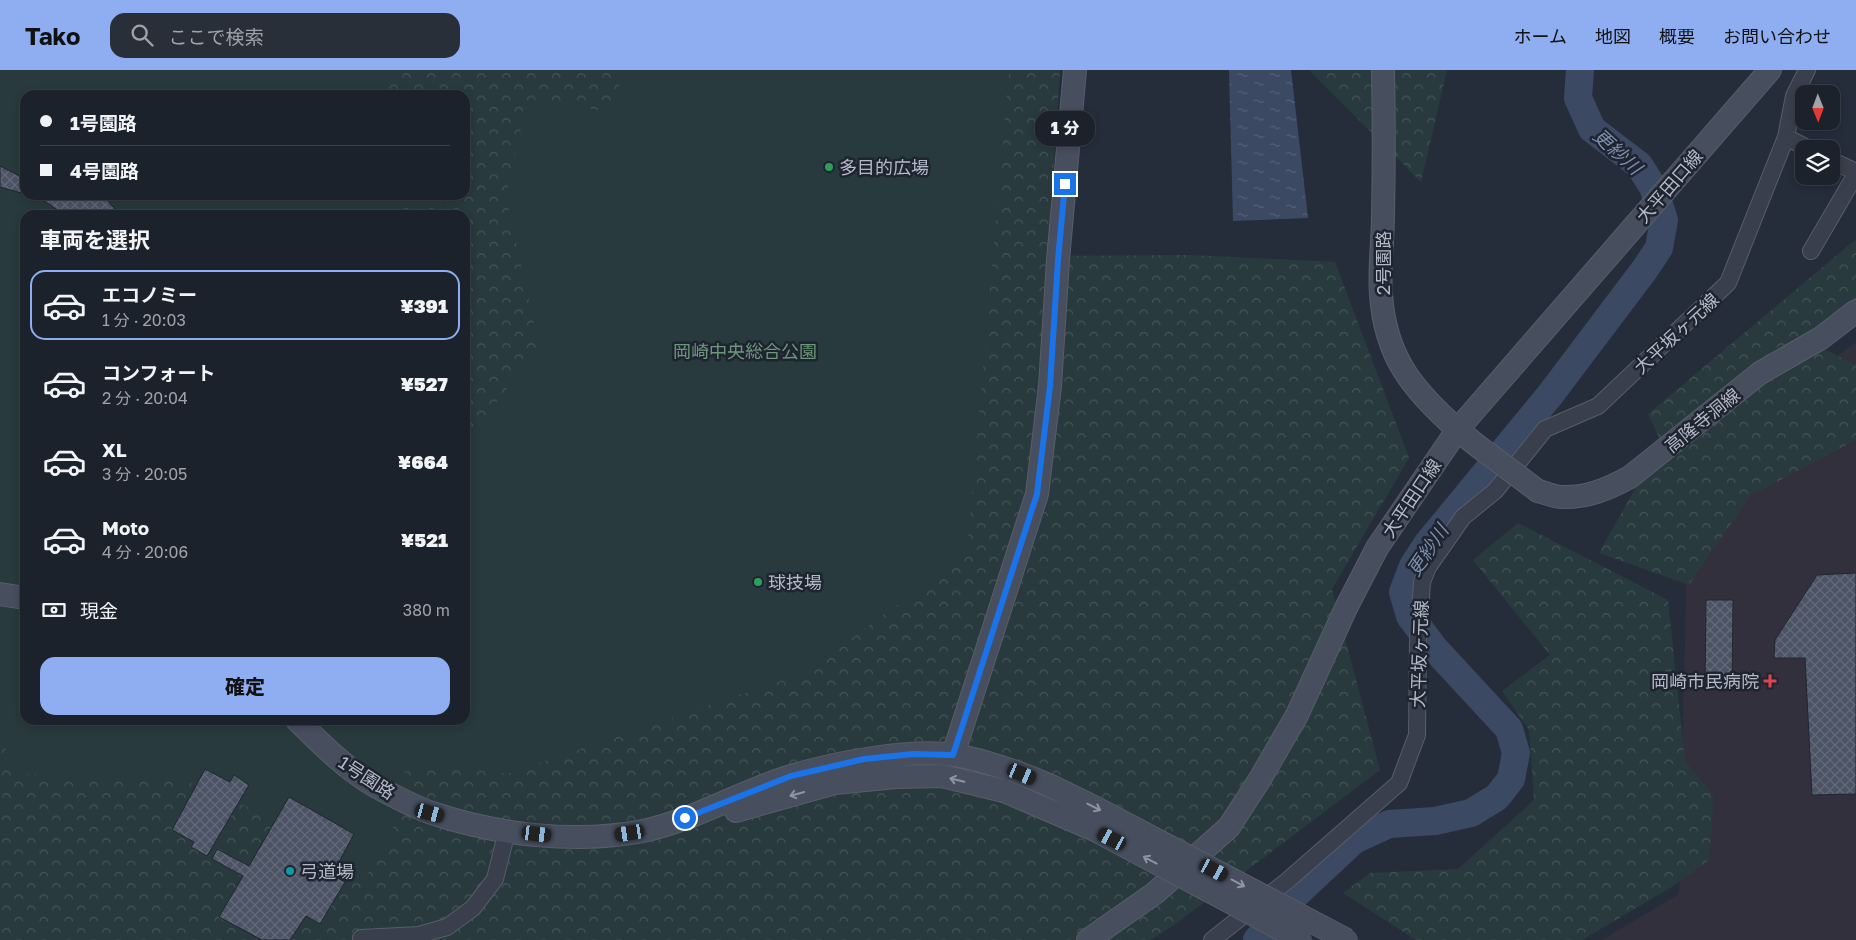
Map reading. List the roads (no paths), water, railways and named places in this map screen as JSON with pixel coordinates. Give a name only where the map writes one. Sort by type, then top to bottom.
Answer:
[{"type":"street","points":[[953,755],[1037,494],[1050,386],[1058,260],[1075,70]]},
{"type":"street","name":"2号園路","points":[[1383,70],[1381,294],[1386,326],[1400,365],[1414,386],[1436,410],[1476,446],[1538,491]]},
{"type":"street","name":"大平田口線","points":[[1088,940],[1155,893],[1229,827],[1260,779],[1297,715],[1346,608],[1377,548],[1458,429],[1770,70]]},
{"type":"street","name":"大平坂ヶ元線","points":[[1212,940],[1287,881],[1399,783],[1417,735],[1418,642],[1422,582],[1428,567],[1462,517],[1495,491],[1545,429],[1598,406],[1728,283],[1786,137],[1794,96],[1807,70]]},
{"type":"street","points":[[1786,137],[1795,142]]},
{"type":"street","points":[[1810,251],[1856,173],[1840,165]]},
{"type":"street","name":"高隆寺洞線","points":[[1538,491],[1560,497],[1586,495],[1606,490],[1630,477],[1760,373],[1821,338],[1856,311]]},
{"type":"street","points":[[0,594],[20,597]]},
{"type":"street","name":"1号園路","points":[[302,725],[332,754],[376,786],[430,813],[473,825],[552,836],[601,837],[645,830],[685,818],[791,776],[864,759],[913,754],[953,755],[1007,768],[1051,786],[1347,940]]},
{"type":"street","points":[[685,818],[741,810],[835,783],[896,776],[942,776],[1004,791],[1095,830],[1301,940]]},
{"type":"street","points":[[361,938],[419,935],[447,927],[473,908],[495,879],[507,831]]},
{"type":"water","points":[[1229,70],[1291,70],[1308,218],[1233,221]]},
{"type":"waterway","name":"更紗川","points":[[1257,940],[1292,898],[1354,840],[1389,824],[1435,821],[1471,813],[1497,797],[1511,779],[1516,753],[1509,729],[1434,648],[1410,616],[1403,592],[1413,566],[1428,543],[1550,395],[1659,248],[1664,220],[1653,187],[1639,165],[1592,129],[1578,98],[1580,70]]},
{"type":"place","name":"多目的広場","points":[[829,167]]},
{"type":"place","name":"球技場","points":[[758,582]]},
{"type":"place","name":"岡崎市民病院","points":[[1770,681]]},
{"type":"place","name":"弓道場","points":[[290,871]]},
{"type":"park label","name":"岡崎中央総合公園","points":[[745,351]]}]
